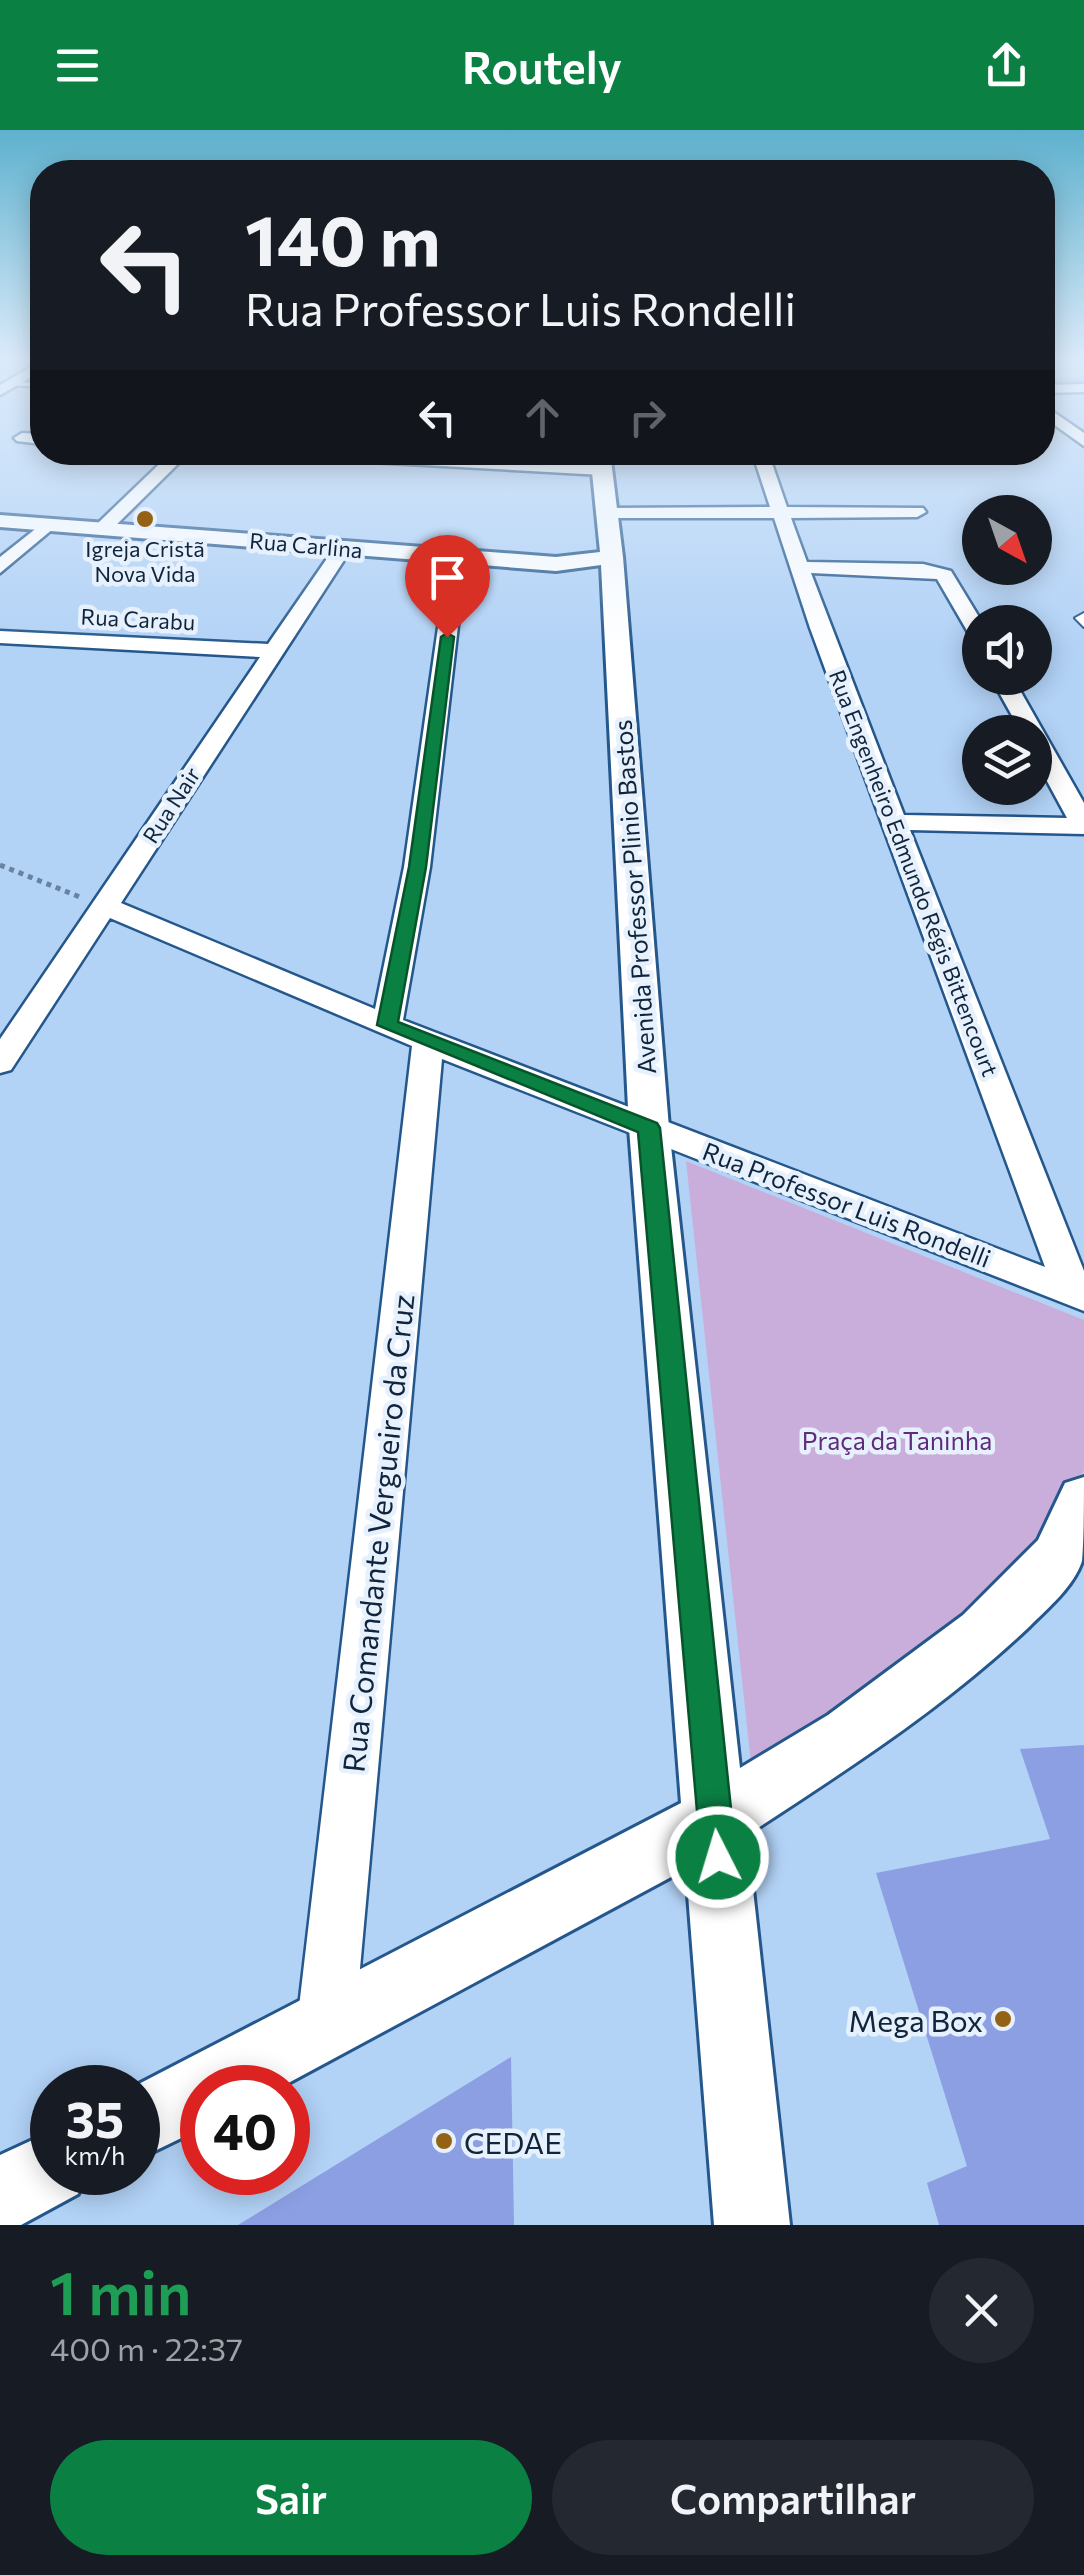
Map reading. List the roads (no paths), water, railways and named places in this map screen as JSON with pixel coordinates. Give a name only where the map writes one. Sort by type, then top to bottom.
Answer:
[{"type":"street","points":[[103,528],[168,465]]},
{"type":"street","name":"Avenida Professor Plinio Bastos","points":[[601,465],[612,557],[649,1128],[752,2225]]},
{"type":"street","name":"Rua Engenheiro Edmundo Régis Bittencourt","points":[[764,465],[894,822],[1078,1294]]},
{"type":"street","points":[[607,513],[918,512]]},
{"type":"street","name":"Rua Carlina","points":[[0,520],[556,564],[612,557]]},
{"type":"street","points":[[0,567],[48,524]]},
{"type":"street","name":"Rua Nair","points":[[0,1063],[342,548]]},
{"type":"street","points":[[407,1034],[417,867],[457,557]]},
{"type":"street","points":[[799,567],[923,570],[944,575],[962,606]]},
{"type":"street","name":"Rua Carabu","points":[[0,637],[273,652]]},
{"type":"street","points":[[894,822],[1084,825],[1052,767]]},
{"type":"street","name":"Rua Professor Luis Rondelli","points":[[105,906],[407,1034],[1078,1294]]},
{"type":"street","name":"Rua Comandante Vergueiro da Cruz","points":[[326,2024],[407,1034]]},
{"type":"street","points":[[248,2065],[715,1820],[848,1736],[983,1633],[1057,1557],[1084,1499]]},
{"type":"street","points":[[0,2196],[30,2180]]},
{"type":"lane","points":[[1084,616],[1080,618],[1084,624]]},
{"type":"place","name":"Igreja Cristã Nova Vida","points":[[145,519]]},
{"type":"place","name":"Mega Box","points":[[1003,2019]]},
{"type":"place","name":"CEDAE","points":[[444,2141]]},
{"type":"park label","name":"Praça da Taninha","points":[[897,1440]]}]
